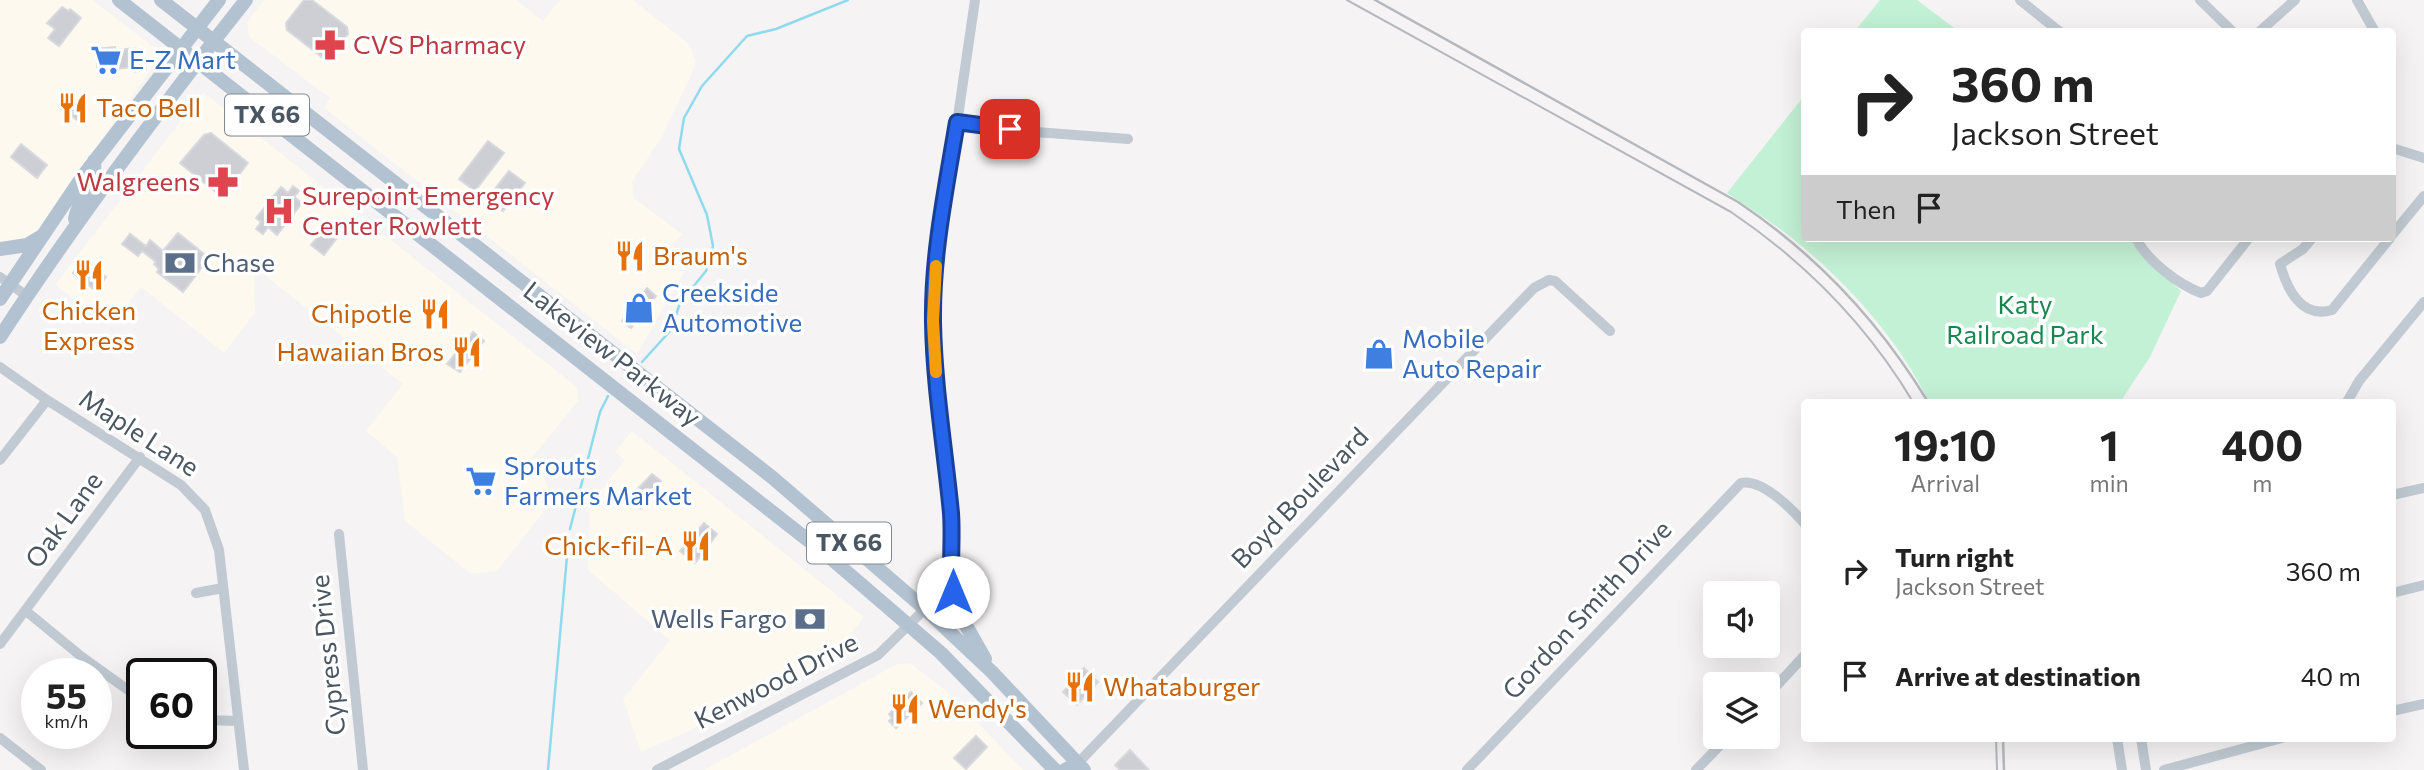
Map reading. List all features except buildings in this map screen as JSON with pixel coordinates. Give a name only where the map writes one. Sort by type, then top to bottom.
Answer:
[{"type":"main road","name":"Lakeview Parkway","points":[[119,0],[530,320],[911,625],[981,692],[1055,770]]},
{"type":"main road","name":"Lakeview Parkway","points":[[161,0],[774,478],[925,609],[992,672],[1076,768]]},
{"type":"main road","points":[[0,299],[5,281],[46,233],[94,161],[219,0]]},
{"type":"main road","points":[[0,337],[74,227],[197,61],[246,0]]},
{"type":"main road","points":[[74,227],[78,204],[95,177],[94,161]]},
{"type":"main road","points":[[386,207],[400,187]]},
{"type":"main road","points":[[0,249],[27,245],[46,233]]},
{"type":"main road","points":[[530,320],[545,301]]},
{"type":"main road","points":[[701,455],[717,434]]},
{"type":"main road","points":[[950,574],[959,612],[992,672]]},
{"type":"street","points":[[950,574],[953,559],[951,515],[939,416],[933,321],[938,244],[975,0]]},
{"type":"street","points":[[2020,0],[2055,28]]},
{"type":"street","points":[[2200,0],[2229,28]]},
{"type":"street","points":[[2357,0],[2373,28]]},
{"type":"street","points":[[2263,28],[2290,1]]},
{"type":"street","points":[[957,122],[1036,132],[1128,139]]},
{"type":"street","points":[[2396,149],[2424,158]]},
{"type":"street","points":[[2396,231],[2424,196]]},
{"type":"street","points":[[2138,242],[2141,248],[2187,288],[2201,293],[2207,291],[2246,242]]},
{"type":"street","points":[[2309,242],[2280,264],[2288,290],[2312,312],[2320,313],[2332,310],[2387,242]]},
{"type":"street","name":"Boyd Boulevard","points":[[1076,768],[1534,288],[1549,280],[1562,285],[1610,331]]},
{"type":"street","points":[[5,281],[27,296]]},
{"type":"street","points":[[2349,399],[2359,381],[2424,302]]},
{"type":"street","name":"Maple Lane","points":[[0,367],[181,485],[205,510],[219,551],[244,770]]},
{"type":"street","points":[[0,460],[47,400]]},
{"type":"street","name":"Oak Lane","points":[[0,644],[139,457]]},
{"type":"street","name":"Gordon Smith Drive","points":[[1467,770],[1741,483],[1749,481],[1761,485],[1801,520]]},
{"type":"street","points":[[2396,494],[2424,488]]},
{"type":"street","name":"Cypress Drive","points":[[339,534],[363,770]]},
{"type":"street","name":"Kenwood Drive","points":[[657,770],[877,655],[911,625],[950,574]]},
{"type":"street","points":[[2396,592],[2424,585]]},
{"type":"street","points":[[195,593],[223,588]]},
{"type":"street","points":[[26,611],[126,689]]},
{"type":"street","points":[[1780,682],[1801,659]]},
{"type":"street","points":[[2396,710],[2424,704]]},
{"type":"street","points":[[217,720],[237,720]]},
{"type":"street","points":[[0,738],[41,770]]},
{"type":"street","points":[[2118,742],[2122,770]]},
{"type":"street","points":[[2142,742],[2146,770]]},
{"type":"street","points":[[2164,770],[2267,742]]},
{"type":"street","points":[[1696,770],[1716,749]]},
{"type":"shaded area","points":[[0,0],[92,0],[156,49],[157,61],[33,237],[0,244]]},
{"type":"shaded area","points":[[264,0],[516,0],[543,21],[560,0],[633,0],[689,44],[696,61],[691,76],[661,138],[632,182],[634,198],[682,234],[673,245],[688,265],[637,354],[324,108],[330,98],[249,37],[247,22]]},
{"type":"shaded area","points":[[203,92],[577,387],[578,401],[530,460],[542,470],[552,501],[497,571],[471,574],[405,521],[397,457],[366,431],[403,384],[254,267],[255,313],[224,353],[141,287],[110,326],[55,285]]},
{"type":"shaded area","points":[[632,431],[864,617],[833,657],[826,652],[804,672],[687,732],[641,752],[623,699],[670,640],[588,570],[590,503],[625,460],[615,452]]},
{"type":"shaded area","points":[[910,663],[950,694],[1023,770],[704,770],[897,664]]},
{"type":"green space","points":[[1880,0],[1917,0],[1954,28],[1857,28]]},
{"type":"green space","name":"Katy Railroad Park","points":[[1801,100],[1801,242],[2135,242],[2141,254],[2181,291],[2150,357],[2122,399],[1927,399],[1903,356],[1852,293],[1793,239],[1727,193]]},
{"type":"waterway","points":[[642,362],[671,330],[680,303],[706,271],[713,246],[707,215],[679,149],[684,118],[702,86],[747,36],[776,29],[848,0]]},
{"type":"waterway","points":[[570,529],[600,412],[608,396]]},
{"type":"waterway","points":[[548,770],[568,545]]},
{"type":"tram line","points":[[1347,0],[1731,212],[1758,231],[1809,274],[1855,321],[1911,399]]},
{"type":"tram line","points":[[1996,742],[1997,770]]},
{"type":"railway","points":[[1375,0],[1738,202],[1767,222],[1820,267],[1867,317],[1926,399]]},
{"type":"railway","points":[[2003,742],[2004,770]]},
{"type":"slow traffic","points":[[936,266],[933,321],[936,372]]},
{"type":"place","name":"CVS Pharmacy","points":[[330,45]]},
{"type":"place","name":"E-Z Mart","points":[[106,60]]},
{"type":"place","name":"Taco Bell","points":[[73,108]]},
{"type":"place","name":"Walgreens","points":[[223,182]]},
{"type":"place","name":"Surepoint Emergency Center Rowlett","points":[[279,211]]},
{"type":"place","name":"Braum's","points":[[630,256]]},
{"type":"place","name":"Chase","points":[[180,263]]},
{"type":"place","name":"Chicken Express","points":[[89,275]]},
{"type":"place","name":"Creekside Automotive","points":[[639,308]]},
{"type":"place","name":"Chipotle","points":[[435,314]]},
{"type":"place","name":"Hawaiian Bros","points":[[467,352]]},
{"type":"place","name":"Mobile Auto Repair","points":[[1379,354]]},
{"type":"place","name":"Sprouts Farmers Market","points":[[481,481]]},
{"type":"place","name":"Chick-fil-A","points":[[696,546]]},
{"type":"place","name":"Wells Fargo","points":[[810,619]]},
{"type":"place","name":"Whataburger","points":[[1080,687]]},
{"type":"place","name":"Wendy's","points":[[905,709]]},
{"type":"route","points":[[953,592],[950,574],[953,559],[951,515],[939,416],[933,321],[938,244],[957,122],[1010,129]]}]
